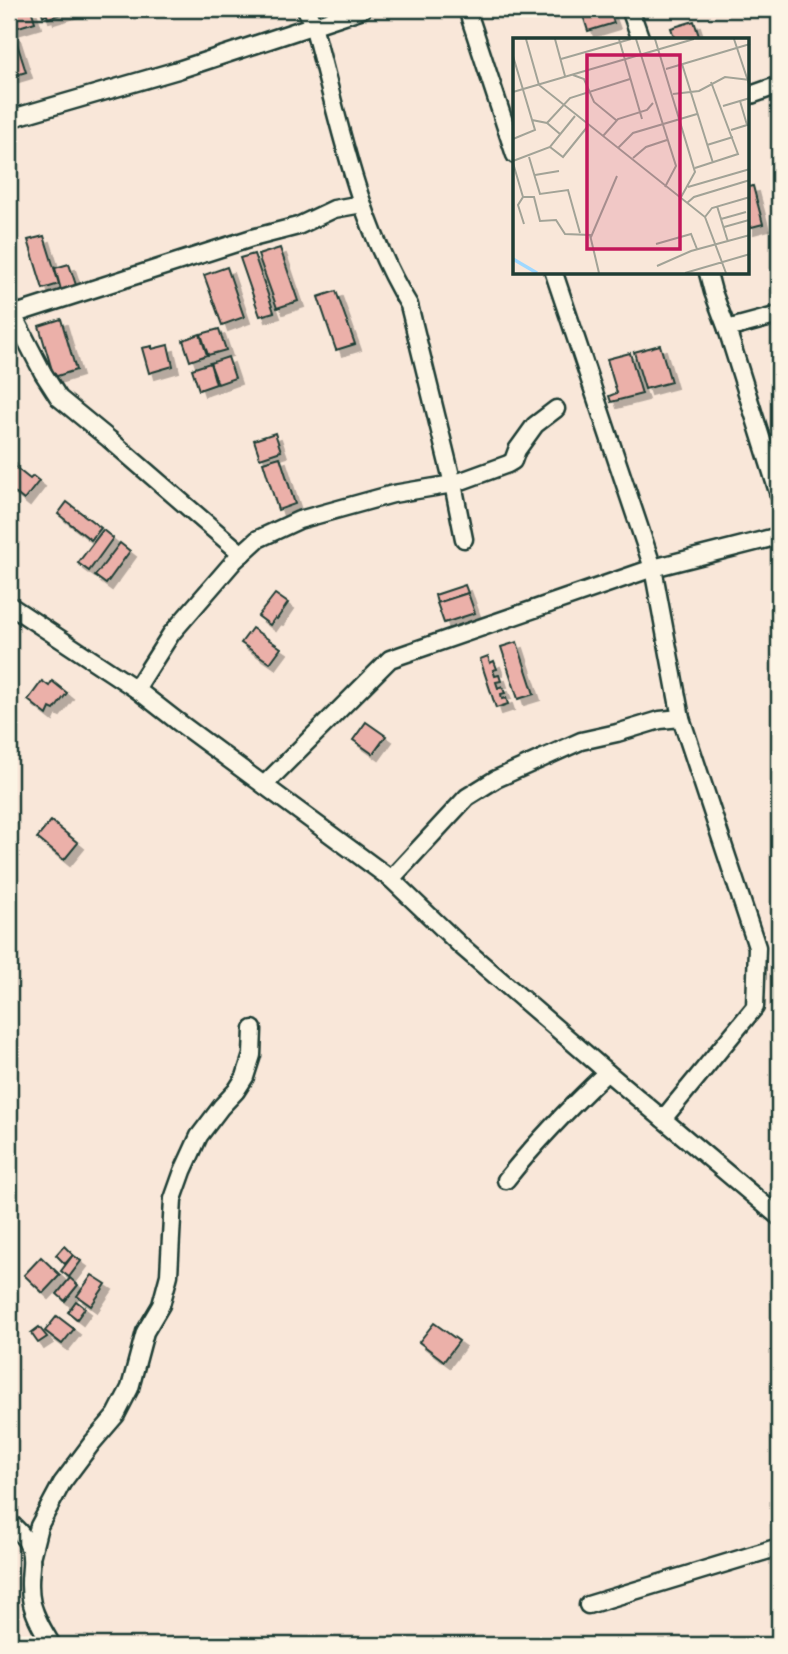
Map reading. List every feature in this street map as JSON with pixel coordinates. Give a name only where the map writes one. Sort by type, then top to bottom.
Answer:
[{"type":"street","points":[[306,9],[313,25],[362,204],[378,245],[409,305],[464,539]]},
{"type":"street","points":[[9,119],[178,70],[363,9]]},
{"type":"street","points":[[467,9],[513,149]]},
{"type":"street","points":[[629,9],[640,38]]},
{"type":"street","points":[[750,95],[779,85]]},
{"type":"street","points":[[242,554],[59,398],[10,311],[298,226],[334,209],[362,204]]},
{"type":"street","points":[[555,275],[653,568],[681,718],[757,947],[755,1007],[663,1119]]},
{"type":"street","points":[[709,275],[779,495]]},
{"type":"street","points":[[727,329],[779,315]]},
{"type":"street","points":[[136,689],[171,634],[242,554],[258,540],[299,520],[393,494],[453,484],[513,461],[517,450],[535,425],[556,409]]},
{"type":"street","points":[[264,785],[390,659],[653,568],[779,537]]},
{"type":"street","points":[[9,605],[136,689],[391,879],[460,945],[779,1217]]},
{"type":"street","points":[[391,879],[467,797],[496,779],[581,741],[660,720],[681,718]]},
{"type":"street","points":[[52,1645],[40,1626],[32,1604],[32,1554],[38,1526],[62,1483],[116,1415],[130,1388],[145,1332],[161,1305],[169,1275],[173,1199],[199,1136],[245,1077],[252,1055],[253,1029]]},
{"type":"street","points":[[506,1180],[526,1155],[607,1072]]},
{"type":"street","points":[[9,1522],[27,1542],[32,1554]]},
{"type":"street","points":[[588,1605],[779,1547]]},
{"type":"building","points":[[9,9],[31,9],[35,22],[9,30]]},
{"type":"building","points":[[41,9],[79,9],[48,18],[47,15],[43,16]]},
{"type":"building","points":[[581,9],[609,9],[614,23],[588,31]]},
{"type":"building","points":[[694,21],[699,36],[674,38],[671,28]]},
{"type":"building","points":[[13,31],[26,72],[10,77],[9,32]]},
{"type":"building","points":[[753,186],[763,224],[750,227],[750,187]]},
{"type":"building","points":[[44,236],[59,284],[43,289],[28,240]]},
{"type":"building","points":[[280,248],[298,301],[277,308],[258,255]]},
{"type":"building","points":[[254,254],[274,312],[260,316],[240,258]]},
{"type":"building","points":[[69,264],[76,285],[61,290],[55,268]]},
{"type":"building","points":[[227,267],[244,317],[222,325],[204,275]]},
{"type":"building","points":[[336,291],[355,344],[336,350],[318,297]]},
{"type":"building","points":[[61,319],[76,370],[54,377],[39,326]]},
{"type":"building","points":[[219,329],[226,350],[208,355],[201,334]]},
{"type":"building","points":[[200,334],[207,355],[190,361],[183,340]]},
{"type":"building","points":[[168,345],[173,366],[149,373],[142,348],[152,346],[152,349]]},
{"type":"building","points":[[660,345],[671,382],[645,389],[634,352]]},
{"type":"building","points":[[630,353],[642,394],[611,402],[609,396],[617,393],[607,359]]},
{"type":"building","points":[[228,357],[235,378],[218,384],[210,363]]},
{"type":"building","points":[[210,363],[216,384],[199,390],[192,369]]},
{"type":"building","points":[[275,433],[281,451],[260,458],[254,440]]},
{"type":"building","points":[[9,457],[12,459],[10,463],[30,479],[33,476],[39,481],[24,500],[9,488]]},
{"type":"building","points":[[280,457],[295,504],[278,510],[263,462]]},
{"type":"building","points":[[67,502],[101,528],[91,540],[58,514]]},
{"type":"building","points":[[103,530],[113,538],[89,571],[78,563]]},
{"type":"building","points":[[120,543],[130,551],[106,584],[95,576]]},
{"type":"building","points":[[465,585],[468,593],[437,603],[435,595]]},
{"type":"building","points":[[468,593],[475,613],[444,623],[437,603]]},
{"type":"building","points":[[275,594],[288,603],[270,625],[258,616]]},
{"type":"building","points":[[252,628],[281,648],[270,663],[241,643]]},
{"type":"building","points":[[517,642],[534,694],[518,699],[501,647]]},
{"type":"building","points":[[488,656],[490,663],[494,661],[497,669],[493,670],[495,676],[499,675],[501,681],[496,682],[498,688],[502,686],[505,693],[501,694],[502,699],[506,698],[508,704],[496,708],[480,659]]},
{"type":"building","points":[[42,681],[49,686],[52,681],[67,693],[54,710],[50,708],[47,715],[28,700]]},
{"type":"building","points":[[366,722],[386,736],[373,754],[353,740]]},
{"type":"building","points":[[51,821],[78,843],[64,860],[37,838]]},
{"type":"building","points":[[64,1246],[73,1255],[65,1264],[56,1255]]},
{"type":"building","points":[[73,1255],[81,1261],[69,1277],[61,1271]]},
{"type":"building","points":[[41,1257],[60,1275],[43,1293],[24,1275]]},
{"type":"building","points":[[92,1275],[106,1284],[91,1306],[77,1296]]},
{"type":"building","points":[[70,1278],[78,1285],[65,1301],[57,1294]]},
{"type":"building","points":[[76,1301],[85,1308],[77,1319],[68,1312]]},
{"type":"building","points":[[57,1316],[74,1329],[62,1344],[45,1331]]},
{"type":"building","points":[[434,1323],[459,1341],[444,1361],[419,1342]]},
{"type":"building","points":[[39,1327],[47,1337],[38,1343],[31,1333]]}]
